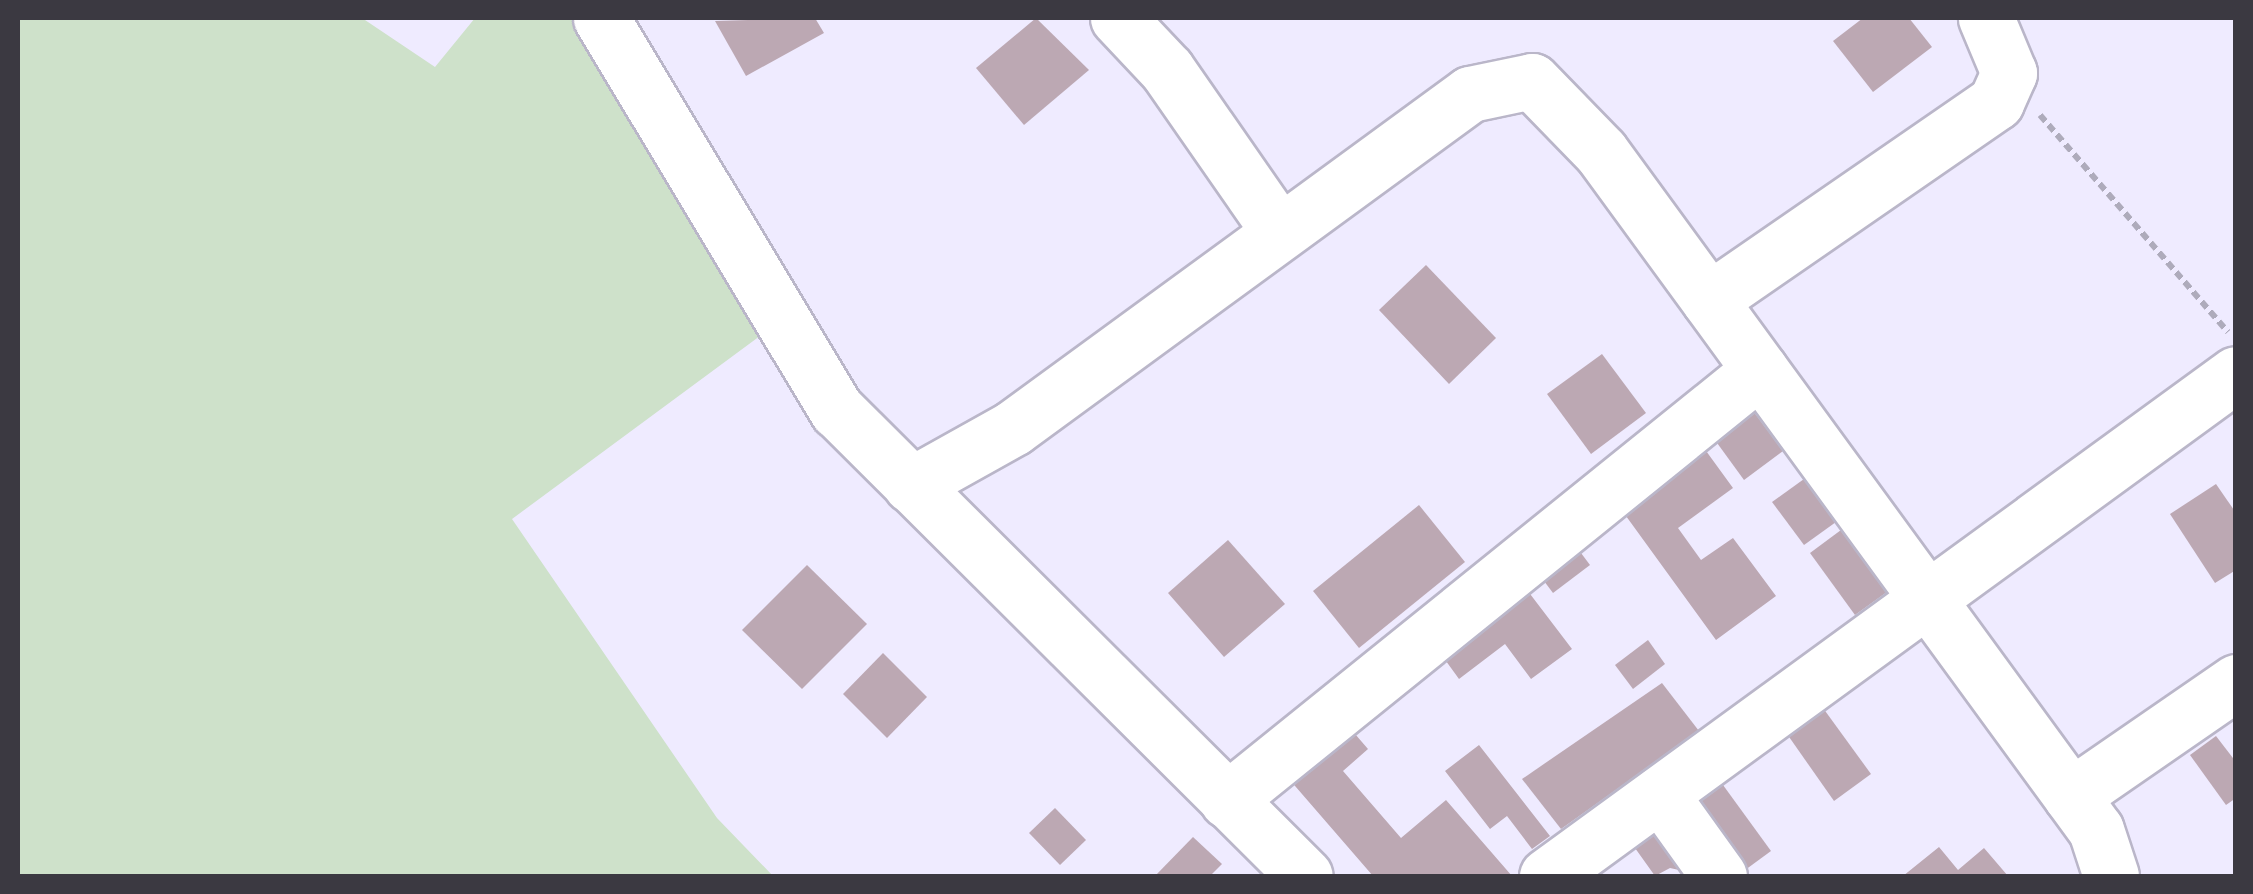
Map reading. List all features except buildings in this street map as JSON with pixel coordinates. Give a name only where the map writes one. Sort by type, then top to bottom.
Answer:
[{"type":"street","points":[[600,18],[810,374],[910,485],[1306,876]]},
{"type":"street","points":[[1118,18],[1167,70],[1278,230]]},
{"type":"street","points":[[1710,300],[1982,113],[2009,73],[1986,18]]},
{"type":"street","points":[[910,485],[1013,428],[1278,230],[1470,94],[1532,81],[1564,104],[1926,598],[2093,834],[2236,682]]},
{"type":"street","points":[[1226,800],[1760,370]]},
{"type":"street","points":[[1547,876],[2236,374]]},
{"type":"street","points":[[1660,794],[1720,876]]},
{"type":"path","points":[[2009,73],[2077,166],[2236,340]]},
{"type":"green space","points":[[18,18],[362,18],[435,67],[475,18],[601,18],[779,322],[512,519],[717,818],[773,876],[18,876]]}]
